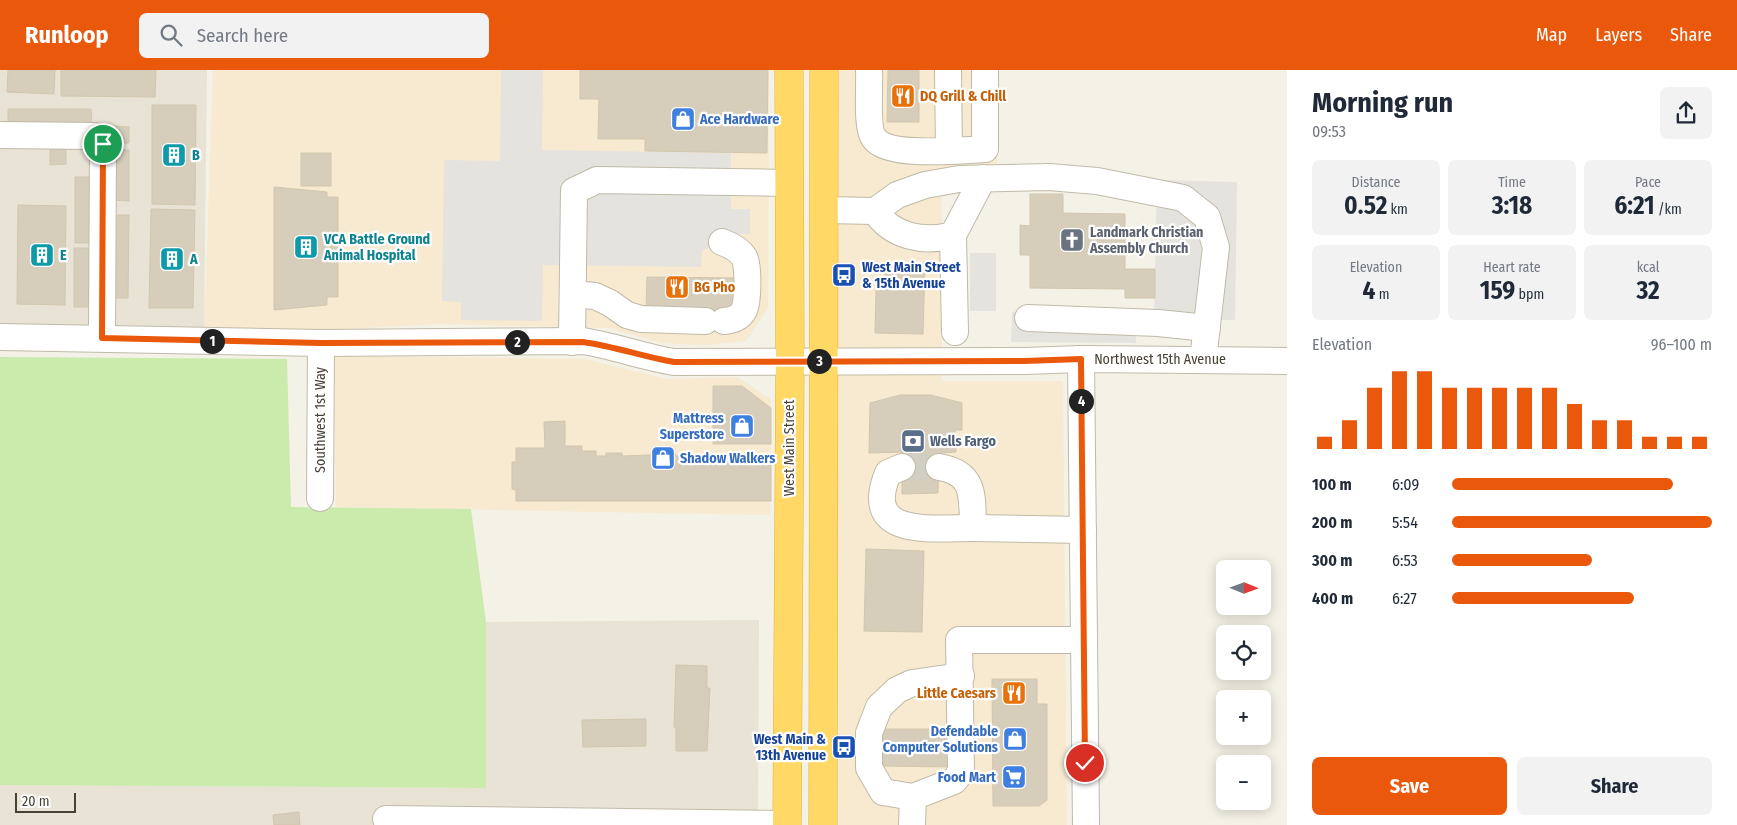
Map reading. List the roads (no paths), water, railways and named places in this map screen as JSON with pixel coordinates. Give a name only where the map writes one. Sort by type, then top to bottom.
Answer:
[{"type":"highway","name":"West Main Street","points":[[787,825],[790,361],[789,70]]},
{"type":"highway","points":[[823,825],[824,70]]},
{"type":"street","points":[[870,70],[870,128],[873,138],[882,146],[893,150],[948,151],[985,149],[985,70]]},
{"type":"street","points":[[948,70],[948,151]]},
{"type":"street","points":[[0,135],[95,136],[101,139],[103,144],[102,338]]},
{"type":"street","points":[[824,210],[875,211],[897,195],[925,185],[958,179],[983,178],[1049,177],[1097,181],[1183,198],[1207,217],[1216,247],[1203,360]]},
{"type":"street","points":[[955,332],[953,234],[983,178]]},
{"type":"street","points":[[572,342],[574,191],[597,180],[788,183]]},
{"type":"street","points":[[875,211],[883,223],[912,237],[937,239],[953,234]]},
{"type":"street","points":[[573,294],[595,296],[610,303],[627,315],[641,319],[715,321],[739,316],[746,305],[747,264],[744,256],[736,248],[722,242]]},
{"type":"street","points":[[1028,318],[1158,323],[1207,328]]},
{"type":"street","name":"Northwest 15th Avenue","points":[[0,338],[102,338],[321,343],[572,342],[606,344],[641,356],[674,362],[1024,361],[1081,359],[1287,360]]},
{"type":"street","name":"Southwest 1st Way","points":[[320,498],[321,343]]},
{"type":"street","points":[[1081,359],[1086,825]]},
{"type":"street","points":[[902,467],[888,473],[881,490],[883,511],[893,522],[922,527],[1083,530]]},
{"type":"street","points":[[939,467],[960,473],[970,485],[973,528]]},
{"type":"street","points":[[961,676],[912,683],[898,690],[879,707],[869,733],[869,768],[883,792],[912,796],[954,781],[961,772],[961,676],[959,640],[1084,640]]},
{"type":"street","points":[[912,796],[912,825]]},
{"type":"street","points":[[386,819],[787,825]]},
{"type":"tunnel","points":[[902,467],[939,467]]},
{"type":"place","name":"DQ Grill & Chill","points":[[903,96]]},
{"type":"place","name":"Ace Hardware","points":[[683,119]]},
{"type":"place","name":"B","points":[[174,155]]},
{"type":"place","name":"Landmark Christian Assembly Church","points":[[1072,240]]},
{"type":"place","name":"VCA Battle Ground Animal Hospital","points":[[306,247]]},
{"type":"place","name":"E","points":[[42,255]]},
{"type":"place","name":"A","points":[[172,259]]},
{"type":"place","name":"West Main Street & 15th Avenue","points":[[844,275]]},
{"type":"place","name":"BG Pho","points":[[677,287]]},
{"type":"place","name":"Mattress Superstore","points":[[742,426]]},
{"type":"place","name":"Wells Fargo","points":[[913,441]]},
{"type":"place","name":"Shadow Walkers","points":[[663,458]]},
{"type":"place","name":"Little Caesars","points":[[1014,693]]},
{"type":"place","name":"Defendable Computer Solutions","points":[[1015,739]]},
{"type":"place","name":"West Main & 13th Avenue","points":[[844,747]]},
{"type":"place","name":"Food Mart","points":[[1014,777]]}]
